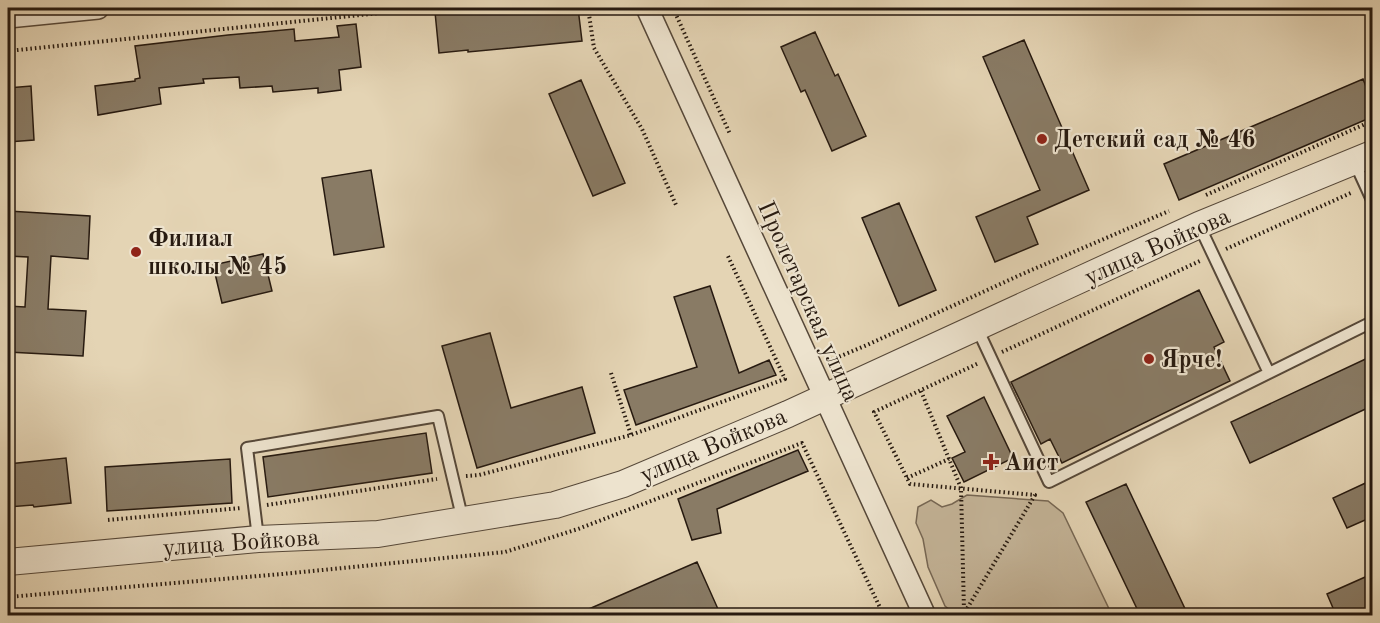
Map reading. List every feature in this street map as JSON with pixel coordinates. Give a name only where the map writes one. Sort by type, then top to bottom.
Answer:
[{"type":"street","points":[[8,17],[98,8]]},
{"type":"street","name":"Пролетарская улица","points":[[647,8],[925,615]]},
{"type":"street","name":"улица Войкова","points":[[8,562],[258,539],[378,534],[555,505],[623,483],[788,414],[1199,225],[1364,158]]},
{"type":"lane","points":[[1364,158],[1366,186],[1372,200]]},
{"type":"lane","points":[[1199,225],[1269,373]]},
{"type":"lane","points":[[976,327],[1050,482],[1372,322]]},
{"type":"lane","points":[[258,539],[247,448],[438,416],[463,521]]},
{"type":"path","points":[[8,51],[429,8]]},
{"type":"path","points":[[588,8],[594,48],[642,129],[676,205]]},
{"type":"path","points":[[1202,197],[1372,121]]},
{"type":"path","points":[[921,391],[961,488],[964,612],[1035,495],[961,488],[909,484],[874,412],[1366,186]]},
{"type":"path","points":[[831,361],[1020,275],[1170,211]]},
{"type":"path","points":[[727,254],[785,379]]},
{"type":"path","points":[[611,373],[631,435]]},
{"type":"path","points":[[802,443],[884,615]]},
{"type":"path","points":[[907,478],[949,459]]},
{"type":"shaded area","points":[[967,495],[1048,501],[1063,513],[1112,615],[969,616],[955,614],[945,606],[928,567],[923,539],[916,523],[918,507],[931,500],[942,507]]},
{"type":"building","points":[[480,8],[578,8],[582,41],[439,53],[435,12]]},
{"type":"building","points":[[356,24],[361,67],[339,70],[341,90],[318,93],[318,88],[273,92],[272,86],[240,88],[239,77],[203,79],[204,83],[159,88],[161,104],[98,115],[95,86],[135,81],[140,78],[135,46],[294,29],[295,41],[339,37],[337,26]]},
{"type":"building","points":[[815,32],[835,76],[838,74],[866,136],[832,151],[805,90],[801,92],[781,47]]},
{"type":"building","points":[[1024,40],[1089,190],[1027,217],[1038,244],[995,262],[976,217],[1040,190],[983,57]]},
{"type":"building","points":[[1363,79],[1372,102],[1372,117],[1179,200],[1164,164]]},
{"type":"building","points":[[581,80],[625,183],[593,196],[549,94]]},
{"type":"building","points":[[31,86],[34,140],[8,142],[8,88]]},
{"type":"building","points":[[371,170],[384,247],[334,255],[322,178]]},
{"type":"building","points":[[899,203],[936,290],[899,306],[862,218]]},
{"type":"building","points":[[8,211],[90,216],[88,259],[51,256],[48,309],[86,311],[83,356],[8,352],[8,306],[25,307],[28,257],[8,256]]},
{"type":"building","points":[[263,254],[272,291],[222,303],[213,265]]},
{"type":"building","points":[[710,286],[739,373],[769,360],[776,375],[636,425],[624,390],[697,367],[674,297]]},
{"type":"building","points":[[1199,290],[1224,342],[1214,347],[1230,381],[1062,463],[1050,439],[1041,444],[1011,382]]},
{"type":"building","points":[[490,333],[511,408],[582,387],[595,433],[477,468],[442,346]]},
{"type":"building","points":[[1372,356],[1372,406],[1250,463],[1231,422]]},
{"type":"building","points":[[984,397],[1013,458],[964,482],[952,458],[965,452],[947,416]]},
{"type":"building","points":[[426,433],[432,473],[268,497],[263,457]]},
{"type":"building","points":[[798,450],[808,471],[717,509],[721,533],[692,540],[678,499]]},
{"type":"building","points":[[66,458],[71,503],[8,507],[8,464]]},
{"type":"building","points":[[230,459],[232,503],[107,511],[105,467]]},
{"type":"building","points":[[1372,480],[1372,517],[1347,528],[1333,498]]},
{"type":"building","points":[[1126,484],[1188,615],[1140,615],[1086,502]]},
{"type":"building","points":[[697,562],[718,609],[704,615],[575,615]]},
{"type":"building","points":[[1372,574],[1372,611],[1362,615],[1336,615],[1327,594]]},
{"type":"place","name":"Детский сад № 46","points":[[1042,139]]},
{"type":"place","name":"Филиал школы № 45","points":[[136,252]]},
{"type":"place","name":"Ярче!","points":[[1149,359]]},
{"type":"place","name":"Аист","points":[[991,462]]}]
